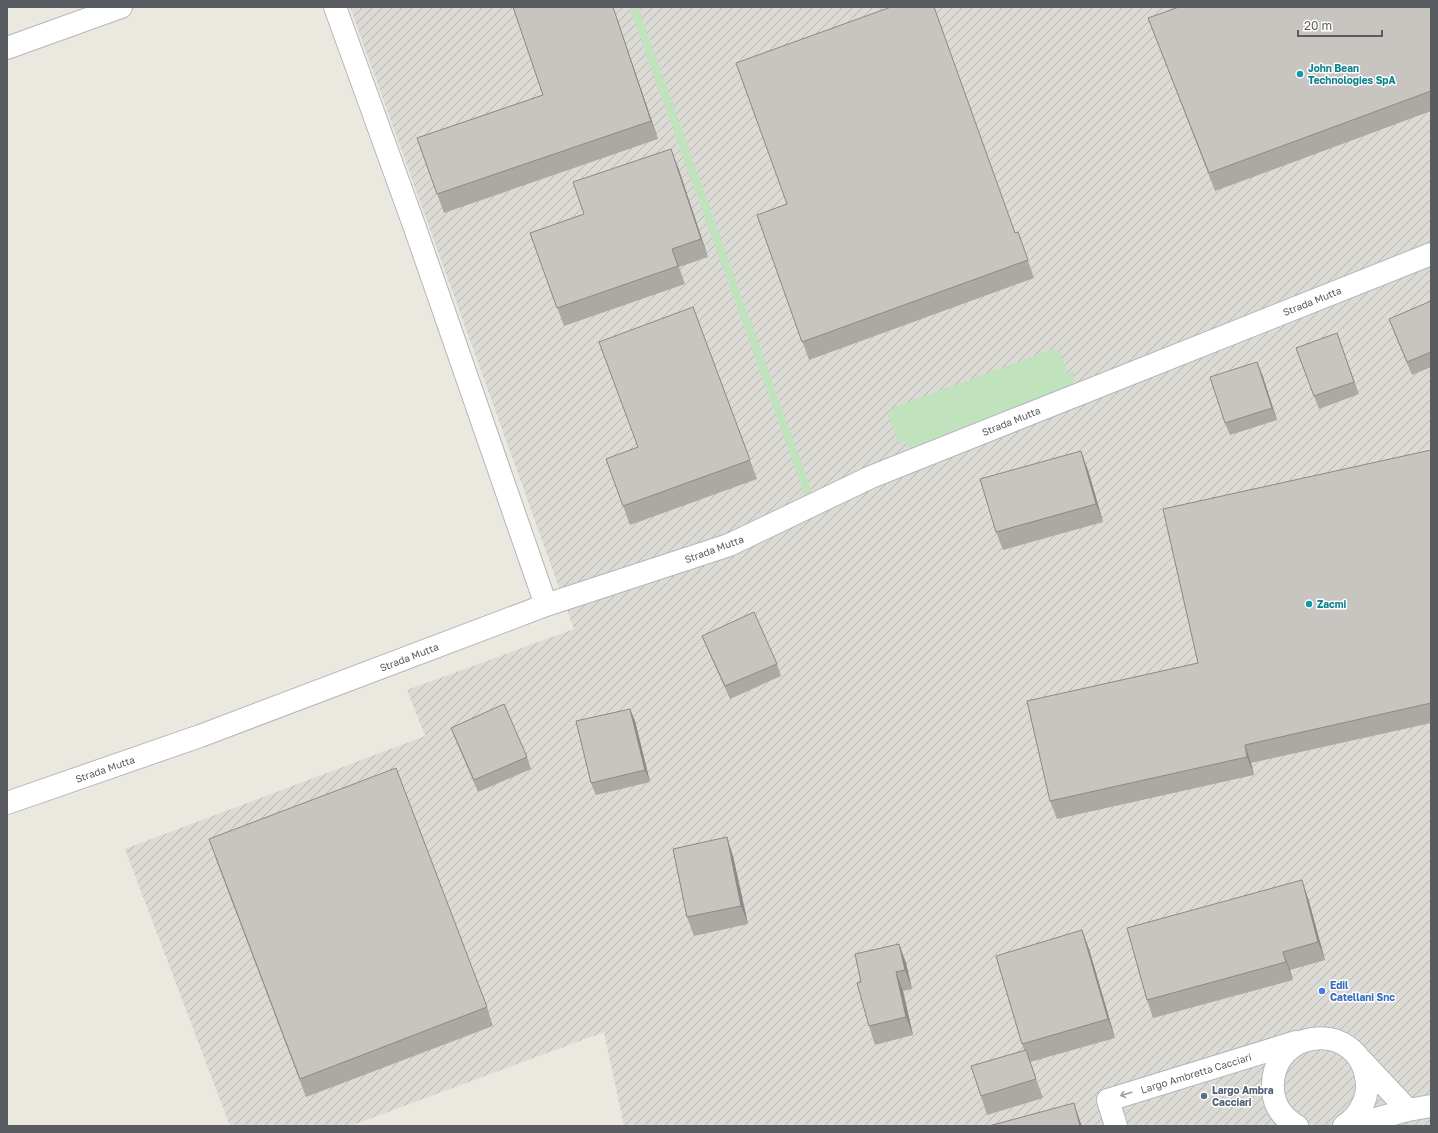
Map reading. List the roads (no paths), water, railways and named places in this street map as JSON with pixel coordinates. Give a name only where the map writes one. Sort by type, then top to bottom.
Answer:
[{"type":"street","points":[[7,48],[121,7]]},
{"type":"street","points":[[335,7],[415,228],[546,605]]},
{"type":"street","name":"Strada Mutta","points":[[7,804],[200,736],[546,605],[729,545],[871,477],[1431,254]]},
{"type":"street","name":"Largo Ambretta Cacciari","points":[[1296,1126],[1288,1121],[1279,1110],[1273,1096],[1272,1081],[1276,1066],[1284,1053],[1296,1044],[1310,1038]]},
{"type":"street","name":"Largo Ambretta Cacciari","points":[[1116,1126],[1108,1100],[1310,1038],[1337,1040],[1349,1047],[1408,1110]]},
{"type":"street","name":"Largo Ambretta Cacciari","points":[[1344,1126],[1356,1115],[1364,1102],[1367,1088],[1366,1073],[1360,1059]]},
{"type":"street","points":[[1349,1126],[1408,1110],[1431,1106]]},
{"type":"place","name":"John Bean Technologies SpA","points":[[1300,74]]},
{"type":"place","name":"Zacmi","points":[[1309,604]]},
{"type":"place","name":"Edil Catellani Snc","points":[[1322,991]]},
{"type":"place","name":"Largo Ambra Cacciari","points":[[1204,1096]]}]
